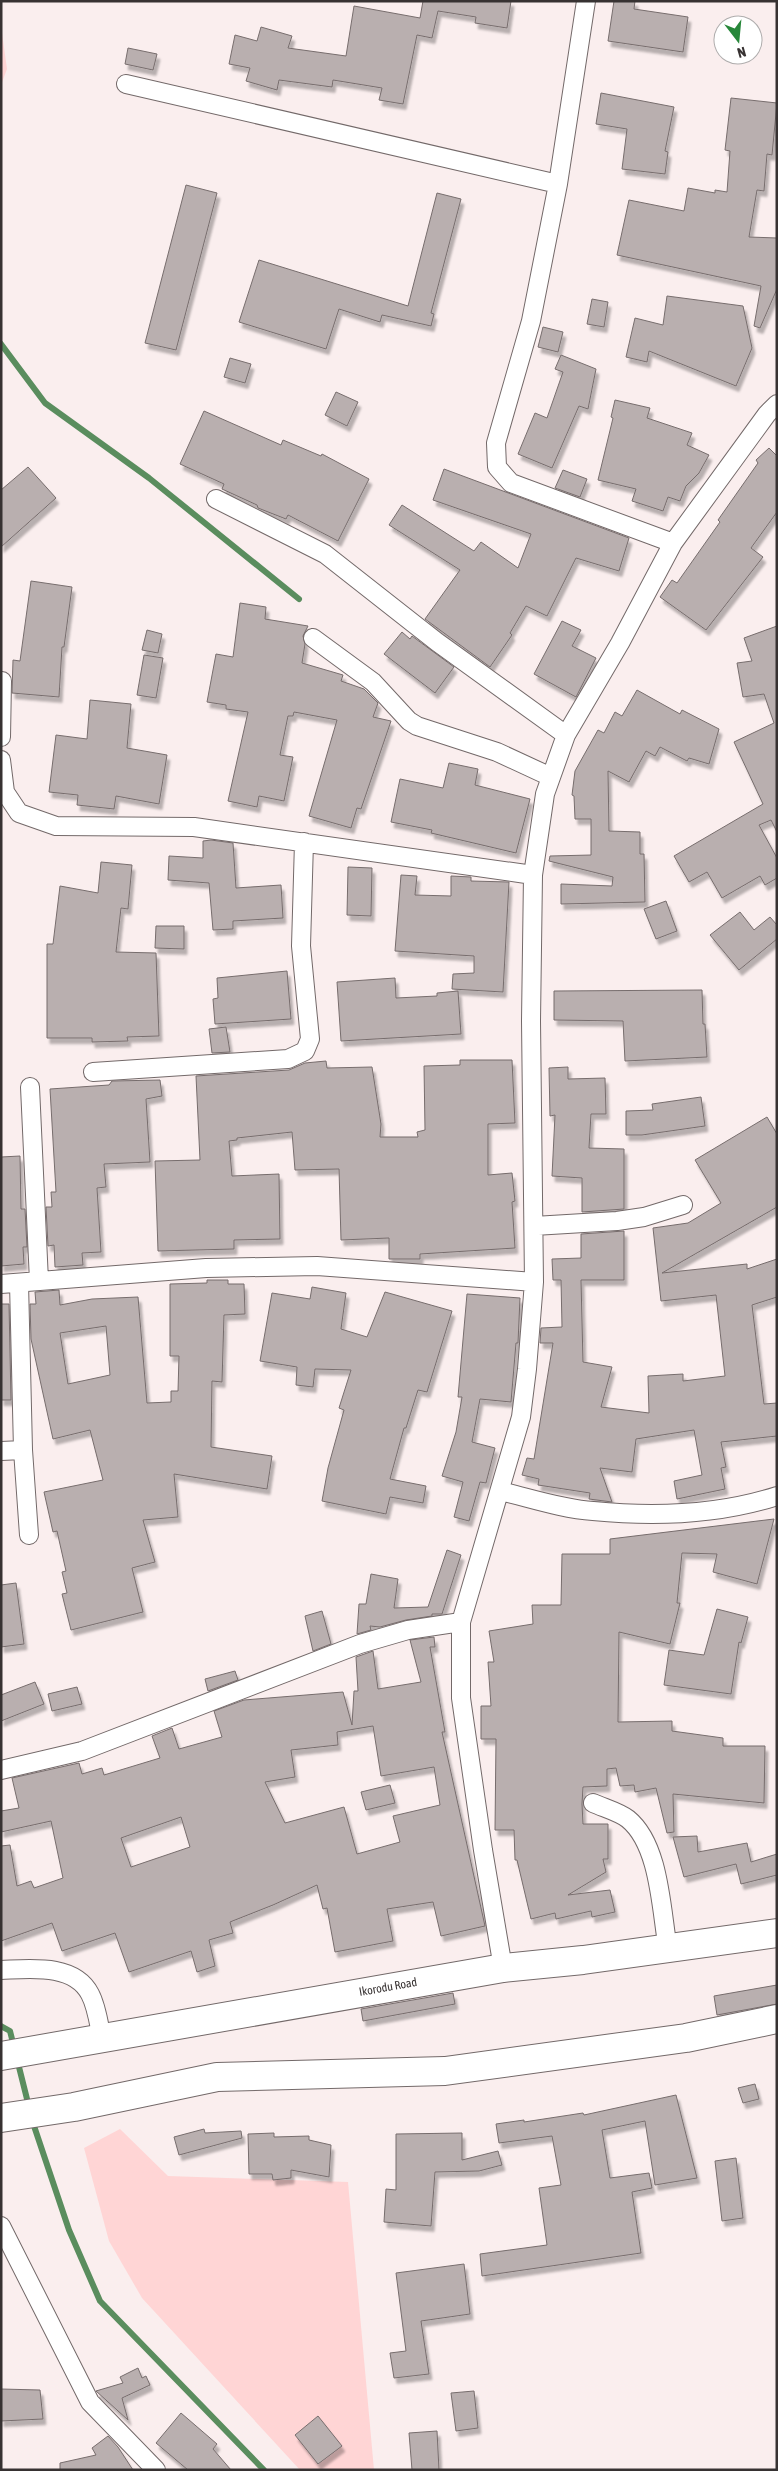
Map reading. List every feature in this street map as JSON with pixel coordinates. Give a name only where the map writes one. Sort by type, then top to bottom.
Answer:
[{"type":"highway","name":"Ikorodu Road","points":[[1,2056],[503,1968],[668,1949],[777,1933]]},
{"type":"highway","points":[[1,2118],[74,2107],[217,2077],[445,2071],[686,2038],[777,2019]]},
{"type":"street","points":[[586,1],[558,184],[531,321],[496,443],[497,467],[512,483],[673,543]]},
{"type":"street","points":[[126,84],[558,184]]},
{"type":"street","points":[[503,1968],[483,1850],[461,1698],[461,1622],[521,1417],[527,1369],[534,1282],[530,1021],[533,875],[545,794],[566,735],[620,643],[673,543],[772,409]]},
{"type":"street","points":[[772,409],[777,428]]},
{"type":"street","points":[[216,498],[325,554],[437,642],[566,735]]},
{"type":"street","points":[[313,638],[373,682],[409,721],[417,726],[496,752],[551,777]]},
{"type":"street","points":[[1,737],[2,681]]},
{"type":"street","points":[[1,760],[4,792],[19,813],[56,826],[194,827],[533,875]]},
{"type":"street","points":[[93,1072],[288,1059],[305,1050],[310,1039],[301,946],[304,842]]},
{"type":"street","points":[[30,1087],[40,1280]]},
{"type":"street","points":[[534,1226],[617,1221],[644,1217],[683,1206]]},
{"type":"street","points":[[1,1284],[206,1268],[316,1266],[534,1282]]},
{"type":"street","points":[[19,1283],[23,1450],[29,1535]]},
{"type":"street","points":[[1,1451],[23,1450]]},
{"type":"street","points":[[500,1491],[591,1511],[688,1514],[758,1502],[777,1496]]},
{"type":"street","points":[[1,1770],[82,1751],[360,1644],[408,1630],[461,1622]]},
{"type":"street","points":[[593,1804],[628,1818],[642,1835],[652,1853],[668,1949]]},
{"type":"street","points":[[1,1970],[40,1968],[60,1972],[78,1979],[90,1994],[102,2039]]},
{"type":"street","points":[[1,2226],[90,2402],[156,2470]]},
{"type":"shaded area","points":[[1,26],[7,69],[1,85]]},
{"type":"shaded area","points":[[120,2129],[168,2176],[348,2182],[374,2470],[300,2470],[142,2298],[109,2241],[84,2148]]},
{"type":"building","points":[[423,1],[511,1],[507,28],[475,23],[476,17],[438,11],[432,38],[417,35],[403,104],[379,100],[382,88],[333,80],[332,87],[279,80],[277,90],[246,81],[250,68],[229,64],[235,35],[257,41],[261,27],[292,36],[288,48],[346,56],[354,6],[420,18]]},
{"type":"building","points":[[614,1],[635,1],[634,9],[688,17],[683,52],[608,41]]},
{"type":"building","points":[[128,48],[157,54],[153,70],[125,64]]},
{"type":"building","points":[[601,93],[674,107],[665,151],[668,152],[665,174],[622,169],[627,129],[596,124]]},
{"type":"building","points":[[731,98],[777,103],[772,155],[767,154],[764,191],[757,190],[749,237],[777,238],[777,289],[760,328],[754,326],[761,286],[617,255],[629,200],[684,211],[688,188],[715,193],[715,190],[727,192],[730,151],[725,150]]},
{"type":"building","points":[[186,185],[217,193],[176,350],[145,343]]},
{"type":"building","points":[[437,193],[461,199],[431,313],[434,314],[431,326],[382,315],[380,322],[339,309],[326,349],[239,322],[259,260],[408,306]]},
{"type":"building","points":[[667,296],[743,306],[752,348],[736,386],[649,351],[647,362],[626,357],[635,318],[663,325]]},
{"type":"building","points":[[592,299],[608,302],[604,327],[587,324]]},
{"type":"building","points":[[543,327],[563,332],[558,352],[538,347]]},
{"type":"building","points":[[561,355],[596,369],[588,409],[579,406],[552,468],[518,454],[535,413],[547,418],[563,372],[555,369]]},
{"type":"building","points":[[230,358],[251,364],[245,383],[224,377]]},
{"type":"building","points":[[336,392],[358,402],[347,426],[325,415]]},
{"type":"building","points":[[615,400],[650,408],[647,418],[692,433],[687,445],[709,455],[699,473],[686,486],[680,501],[668,497],[663,511],[632,501],[636,489],[598,480],[613,418],[611,417]]},
{"type":"building","points":[[204,411],[281,445],[283,440],[321,456],[322,454],[369,479],[338,541],[288,515],[286,519],[258,508],[257,505],[222,489],[224,484],[180,464]]},
{"type":"building","points":[[769,448],[777,456],[777,512],[751,548],[763,557],[706,630],[660,597],[672,580],[677,583],[720,522],[718,520],[758,463],[756,460]]},
{"type":"building","points":[[28,467],[56,498],[1,547],[1,490]]},
{"type":"building","points":[[444,469],[629,538],[619,571],[576,558],[547,616],[526,606],[510,633],[512,635],[490,667],[425,619],[460,570],[389,525],[402,505],[474,551],[481,542],[518,568],[531,534],[433,500]]},
{"type":"building","points":[[563,470],[587,479],[580,497],[555,488]]},
{"type":"building","points":[[31,581],[72,587],[64,647],[62,647],[59,697],[12,693],[13,660],[20,661]]},
{"type":"building","points":[[240,603],[266,607],[265,619],[308,626],[303,636],[305,644],[302,663],[343,675],[341,681],[364,689],[378,703],[373,717],[391,721],[361,809],[357,808],[351,828],[309,816],[337,720],[294,712],[293,716],[288,716],[280,755],[293,757],[284,801],[259,796],[257,807],[228,801],[248,712],[226,709],[226,705],[207,702],[216,654],[233,657]]},
{"type":"building","points":[[562,621],[581,630],[572,646],[596,658],[576,697],[534,674]]},
{"type":"building","points":[[777,626],[777,832],[771,820],[759,825],[777,858],[777,878],[765,885],[760,876],[722,898],[707,872],[689,882],[674,856],[763,804],[734,742],[774,723],[764,694],[743,697],[737,663],[752,661],[744,638]]},
{"type":"building","points":[[147,630],[162,634],[158,653],[142,650]]},
{"type":"building","points":[[402,632],[410,639],[412,636],[454,667],[435,693],[384,654]]},
{"type":"building","points":[[144,655],[163,658],[156,698],[137,695]]},
{"type":"building","points":[[637,690],[680,714],[682,710],[719,729],[709,764],[689,758],[687,761],[660,747],[655,756],[646,751],[629,782],[608,771],[609,831],[640,832],[640,854],[644,854],[645,902],[561,904],[561,884],[612,886],[613,877],[549,861],[550,856],[591,855],[591,819],[575,819],[574,796],[572,795],[575,771],[598,730],[604,733],[615,712],[622,716]]},
{"type":"building","points":[[90,700],[131,704],[127,748],[167,755],[159,804],[116,796],[114,809],[77,805],[78,795],[49,792],[56,735],[87,739]]},
{"type":"building","points":[[449,763],[478,769],[475,785],[530,799],[516,853],[431,833],[432,830],[391,822],[400,779],[443,788]]},
{"type":"building","points":[[211,840],[233,843],[236,888],[281,885],[283,918],[233,921],[233,929],[213,930],[209,883],[168,880],[169,856],[203,858],[203,841]]},
{"type":"building","points":[[101,862],[132,865],[128,909],[121,908],[116,952],[156,953],[159,1036],[127,1037],[128,1041],[92,1042],[92,1038],[47,1038],[47,944],[53,944],[60,886],[98,893]]},
{"type":"building","points":[[348,867],[372,868],[371,916],[347,915]]},
{"type":"building","points":[[401,875],[417,876],[415,895],[451,896],[451,876],[471,877],[471,881],[509,882],[503,992],[452,989],[453,974],[474,973],[474,956],[395,951]]},
{"type":"building","points":[[666,901],[677,931],[656,939],[644,909]]},
{"type":"building","points":[[740,912],[754,930],[770,917],[777,925],[777,939],[739,970],[710,935]]},
{"type":"building","points":[[156,926],[184,926],[184,949],[155,948]]},
{"type":"building","points":[[287,971],[291,1019],[215,1024],[213,999],[218,998],[217,978]]},
{"type":"building","points":[[395,978],[396,998],[437,996],[437,993],[458,991],[461,1034],[341,1041],[337,982]]},
{"type":"building","points":[[702,990],[703,1024],[705,1024],[707,1057],[625,1061],[623,1021],[554,1020],[554,991]]},
{"type":"building","points":[[226,1027],[230,1052],[212,1053],[209,1029]]},
{"type":"building","points":[[460,1060],[512,1060],[515,1123],[488,1124],[488,1175],[512,1173],[515,1201],[512,1202],[515,1248],[420,1254],[420,1259],[389,1259],[389,1238],[341,1240],[339,1169],[295,1170],[292,1132],[237,1138],[237,1140],[229,1141],[232,1176],[279,1174],[280,1239],[234,1240],[234,1249],[158,1251],[155,1161],[200,1160],[196,1076],[289,1070],[305,1063],[326,1061],[327,1068],[372,1067],[381,1124],[380,1137],[418,1137],[417,1132],[425,1130],[424,1066],[460,1065]]},
{"type":"building","points":[[568,1067],[568,1079],[605,1078],[606,1114],[591,1114],[589,1148],[624,1149],[624,1209],[582,1212],[582,1178],[552,1176],[555,1115],[550,1116],[549,1068]]},
{"type":"building","points":[[160,1080],[162,1096],[146,1099],[150,1162],[104,1164],[106,1187],[97,1188],[101,1252],[82,1253],[83,1265],[55,1267],[54,1245],[48,1246],[46,1207],[52,1207],[51,1192],[56,1192],[50,1089],[109,1085],[112,1081]]},
{"type":"building","points":[[701,1097],[705,1126],[642,1135],[626,1135],[626,1111],[653,1110],[652,1104]]},
{"type":"building","points":[[767,1117],[777,1134],[777,1207],[662,1273],[747,1264],[747,1269],[777,1259],[777,1297],[752,1305],[764,1404],[777,1403],[777,1436],[721,1442],[726,1467],[721,1468],[725,1489],[677,1499],[674,1481],[702,1475],[694,1430],[636,1439],[632,1472],[600,1468],[612,1502],[589,1499],[590,1493],[538,1485],[539,1479],[522,1475],[527,1458],[534,1459],[553,1343],[540,1343],[541,1328],[562,1327],[561,1280],[553,1280],[552,1259],[581,1258],[581,1234],[624,1231],[624,1280],[581,1280],[583,1362],[612,1367],[601,1407],[649,1413],[648,1376],[683,1374],[683,1381],[725,1376],[716,1295],[661,1301],[653,1228],[688,1223],[721,1203],[695,1160]]},
{"type":"building","points":[[20,1156],[21,1209],[25,1209],[27,1247],[23,1247],[24,1264],[1,1266],[1,1157]]},
{"type":"building","points":[[207,1280],[228,1280],[228,1284],[244,1284],[245,1314],[224,1315],[222,1382],[212,1381],[211,1447],[272,1456],[267,1489],[174,1474],[178,1517],[143,1520],[155,1562],[132,1568],[143,1612],[71,1630],[62,1594],[67,1593],[62,1572],[66,1571],[57,1531],[53,1532],[44,1492],[103,1480],[90,1430],[53,1439],[31,1339],[30,1304],[36,1304],[35,1292],[59,1290],[60,1305],[92,1299],[138,1297],[147,1403],[171,1402],[171,1391],[178,1391],[179,1356],[170,1356],[170,1284],[207,1283]],"holes":[[[106,1326],[110,1375],[68,1384],[60,1333]]]},
{"type":"building","points":[[312,1287],[346,1293],[341,1329],[367,1337],[385,1292],[452,1311],[427,1392],[418,1390],[406,1428],[404,1428],[390,1479],[426,1486],[423,1503],[390,1497],[386,1514],[322,1501],[328,1468],[344,1410],[339,1408],[351,1370],[315,1369],[313,1387],[296,1385],[297,1367],[260,1361],[272,1293],[310,1299]]},
{"type":"building","points":[[467,1294],[520,1298],[518,1343],[516,1343],[511,1402],[480,1399],[472,1442],[495,1448],[486,1483],[480,1482],[469,1521],[454,1517],[463,1482],[442,1476],[456,1432],[462,1397],[458,1397]]},
{"type":"building","points":[[1,1304],[9,1304],[11,1400],[1,1400]]},
{"type":"building","points":[[774,1519],[757,1584],[713,1572],[717,1554],[682,1553],[677,1603],[680,1603],[670,1644],[619,1632],[618,1722],[672,1721],[672,1731],[723,1738],[723,1746],[765,1746],[764,1803],[673,1794],[674,1832],[667,1833],[656,1788],[635,1792],[634,1785],[620,1786],[616,1768],[607,1769],[607,1786],[583,1787],[582,1804],[583,1824],[608,1824],[608,1859],[603,1859],[606,1872],[568,1895],[610,1890],[615,1912],[592,1917],[591,1911],[556,1919],[555,1913],[531,1919],[517,1860],[515,1860],[514,1830],[495,1830],[496,1739],[481,1739],[481,1706],[491,1706],[488,1662],[494,1662],[489,1631],[533,1624],[532,1605],[561,1605],[562,1554],[610,1554],[610,1539]]},
{"type":"building","points":[[447,1550],[461,1555],[442,1614],[432,1614],[432,1616],[380,1627],[370,1626],[371,1630],[357,1634],[359,1604],[366,1604],[371,1574],[398,1579],[394,1608],[428,1607]]},
{"type":"building","points":[[16,1583],[24,1644],[1,1647],[1,1585]]},
{"type":"building","points":[[717,1609],[748,1617],[741,1643],[739,1642],[731,1694],[664,1685],[669,1650],[704,1655]]},
{"type":"building","points":[[322,1611],[331,1644],[313,1651],[305,1616]]},
{"type":"building","points":[[434,1637],[435,1647],[430,1647],[445,1732],[442,1732],[485,1926],[441,1936],[433,1902],[387,1909],[393,1941],[335,1952],[327,1908],[323,1909],[317,1885],[230,1922],[233,1933],[209,1940],[215,1966],[197,1972],[191,1951],[129,1972],[115,1933],[62,1951],[52,1923],[1,1941],[1,1846],[10,1845],[17,1886],[31,1881],[34,1888],[63,1878],[51,1821],[1,1832],[1,1811],[19,1808],[12,1778],[79,1763],[82,1774],[102,1768],[104,1775],[160,1758],[152,1736],[172,1728],[179,1749],[222,1737],[214,1711],[244,1700],[343,1692],[352,1725],[354,1691],[358,1691],[356,1657],[373,1651],[378,1689],[421,1682],[410,1640]],"holes":[[[373,1726],[381,1776],[434,1767],[440,1805],[393,1816],[400,1842],[357,1854],[344,1807],[285,1823],[265,1782],[295,1777],[291,1750],[338,1745],[337,1732]],[[181,1817],[190,1847],[131,1867],[121,1838]]]},
{"type":"building","points":[[235,1671],[238,1680],[208,1691],[205,1679]]},
{"type":"building","points":[[35,1682],[44,1704],[1,1721],[1,1695]]},
{"type":"building","points":[[77,1687],[82,1704],[52,1711],[48,1694]]},
{"type":"building","points":[[390,1785],[395,1803],[366,1810],[361,1792]]},
{"type":"building","points":[[697,1836],[698,1852],[747,1843],[751,1862],[777,1854],[777,1875],[741,1884],[736,1864],[684,1877],[673,1837]]},
{"type":"building","points":[[777,1985],[777,2004],[717,2015],[714,1996]]},
{"type":"building","points":[[453,1993],[455,2004],[363,2021],[361,2009]]},
{"type":"building","points":[[755,2084],[759,2099],[743,2103],[738,2088]]},
{"type":"building","points":[[676,2095],[697,2178],[655,2185],[645,2121],[602,2130],[610,2178],[649,2173],[652,2188],[632,2192],[641,2253],[482,2276],[480,2254],[547,2245],[539,2188],[561,2185],[552,2136],[499,2143],[496,2124],[524,2120],[524,2122],[583,2113],[584,2115]]},
{"type":"building","points":[[204,2129],[205,2133],[241,2131],[242,2138],[179,2155],[174,2137]]},
{"type":"building","points":[[274,2133],[274,2137],[309,2136],[309,2140],[331,2145],[329,2177],[291,2170],[291,2178],[273,2180],[272,2174],[249,2174],[248,2134]]},
{"type":"building","points":[[462,2133],[462,2160],[498,2151],[502,2165],[479,2171],[435,2172],[431,2226],[384,2222],[386,2189],[396,2190],[396,2134]]},
{"type":"building","points":[[736,2158],[743,2218],[722,2221],[715,2161]]},
{"type":"building","points":[[464,2264],[470,2314],[421,2321],[429,2374],[394,2378],[390,2353],[406,2351],[396,2273]]},
{"type":"building","points":[[138,2368],[142,2378],[146,2376],[150,2385],[122,2398],[128,2420],[96,2391],[123,2383],[120,2377]]},
{"type":"building","points":[[1,2389],[40,2390],[43,2419],[1,2421]]},
{"type":"building","points":[[474,2391],[478,2428],[456,2431],[451,2393]]},
{"type":"building","points":[[181,2413],[217,2444],[213,2449],[231,2470],[188,2470],[156,2443]]},
{"type":"building","points":[[318,2416],[342,2446],[318,2464],[295,2435]]},
{"type":"building","points":[[437,2431],[439,2470],[412,2470],[409,2433]]},
{"type":"building","points":[[108,2436],[118,2447],[133,2470],[60,2470],[60,2463],[96,2455],[92,2448]]},
{"type":"waterway","points":[[1,344],[45,403],[149,478],[299,599]]},
{"type":"waterway","points":[[1,2026],[10,2031],[14,2047]]},
{"type":"waterway","points":[[17,2059],[29,2107]]},
{"type":"waterway","points":[[32,2120],[69,2230],[100,2301],[264,2470]]}]
